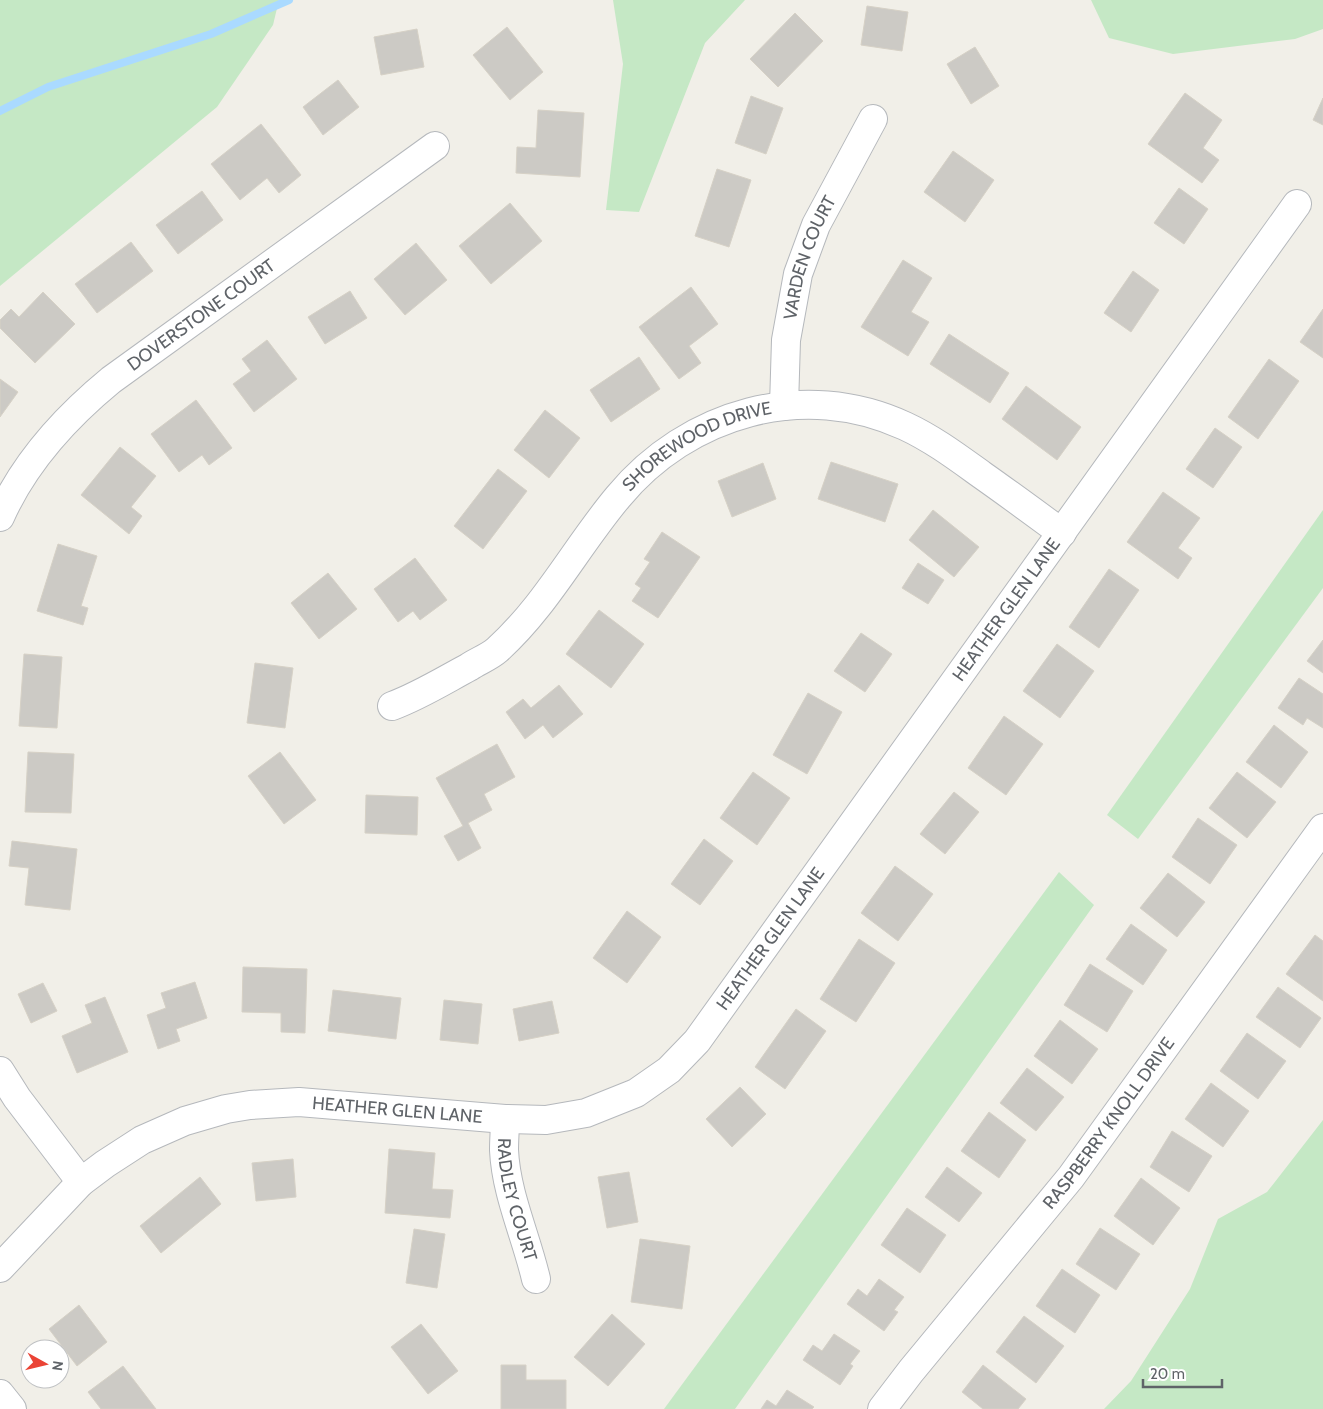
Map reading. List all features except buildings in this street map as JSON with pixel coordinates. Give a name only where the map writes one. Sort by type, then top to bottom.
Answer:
[{"type":"street","name":"VARDEN COURT","points":[[784,406],[786,340],[798,274],[816,225],[873,119]]},
{"type":"street","name":"DOVERSTONE COURT","points":[[0,517],[30,464],[69,417],[89,398],[111,380],[434,146]]},
{"type":"street","name":"HEATHER GLEN LANE","points":[[0,1268],[81,1182],[104,1164],[142,1140],[185,1121],[226,1109],[250,1105],[299,1102],[505,1119],[546,1120],[586,1113],[636,1093],[669,1070],[697,1040],[1297,204]]},
{"type":"street","name":"SHOREWOOD DRIVE","points":[[392,706],[415,698],[496,651],[539,604],[618,497],[649,464],[670,447],[709,426],[751,411],[784,406],[832,406],[872,414],[904,426],[940,445],[1062,533]]},
{"type":"street","name":"RASPBERRY KNOLL DRIVE","points":[[882,1409],[1071,1176],[1323,828]]},
{"type":"street","points":[[0,1072],[17,1098],[81,1182]]},
{"type":"street","name":"RADLEY COURT","points":[[505,1119],[504,1151],[511,1191],[536,1279]]},
{"type":"street","points":[[0,1394],[12,1409]]},
{"type":"green space","points":[[0,0],[279,0],[273,25],[217,107],[0,286]]},
{"type":"green space","points":[[613,0],[745,0],[705,43],[639,212],[606,210],[623,64]]},
{"type":"green space","points":[[1091,0],[1323,0],[1323,29],[1295,39],[1173,54],[1109,38]]},
{"type":"green space","points":[[1323,510],[1323,588],[1138,839],[1107,815]]},
{"type":"green space","points":[[1059,872],[1094,905],[735,1409],[664,1409]]},
{"type":"green space","points":[[1323,1120],[1323,1409],[1104,1409],[1131,1381],[1190,1289],[1218,1219],[1267,1192]]},
{"type":"waterway","points":[[0,111],[48,87],[211,34],[289,0]]}]
